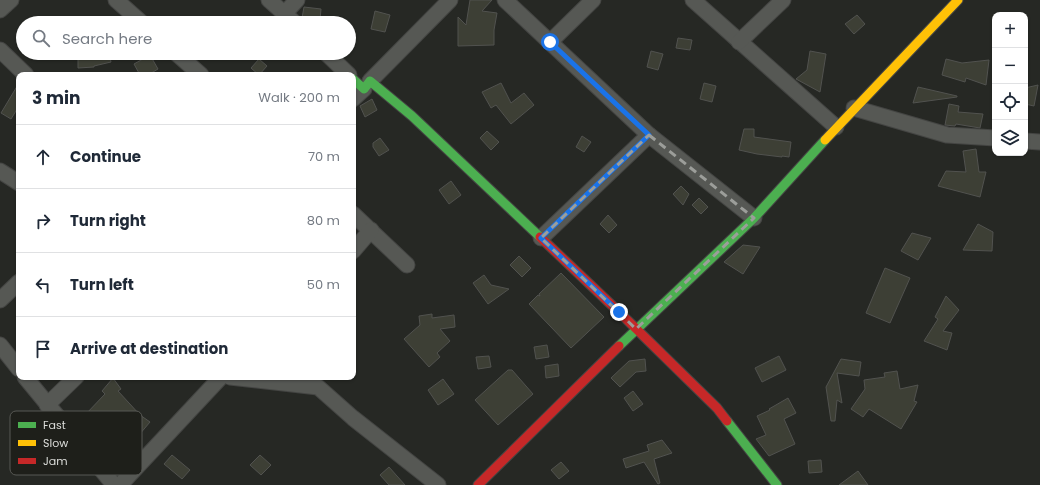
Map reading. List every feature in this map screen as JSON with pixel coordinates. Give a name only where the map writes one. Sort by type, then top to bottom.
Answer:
[{"type":"street","points":[[0,10],[11,0]]},
{"type":"street","points":[[116,0],[134,16]]},
{"type":"street","points":[[269,0],[288,16]]},
{"type":"street","points":[[291,16],[297,0]]},
{"type":"street","points":[[450,0],[360,87],[412,116],[541,238],[717,408],[777,485]]},
{"type":"street","points":[[504,0],[649,135],[754,218]]},
{"type":"street","points":[[550,42],[593,0]]},
{"type":"street","points":[[693,0],[836,127]]},
{"type":"street","points":[[739,42],[783,0]]},
{"type":"street","points":[[478,485],[636,329],[754,218],[836,127],[958,0]]},
{"type":"street","points":[[0,50],[23,72]]},
{"type":"street","points":[[184,60],[198,72]]},
{"type":"street","points":[[333,60],[346,72]]},
{"type":"street","points":[[854,108],[947,135],[992,138]]},
{"type":"street","points":[[541,238],[649,135]]},
{"type":"street","points":[[1028,141],[1040,142]]},
{"type":"street","points":[[0,171],[16,181]]},
{"type":"street","points":[[356,217],[407,265]]},
{"type":"street","points":[[356,248],[371,230]]},
{"type":"street","points":[[0,300],[16,285]]},
{"type":"street","points":[[0,345],[16,365]]},
{"type":"street","points":[[27,380],[52,411]]},
{"type":"street","points":[[47,405],[73,380]]},
{"type":"street","points":[[142,461],[218,380]]},
{"type":"street","points":[[256,380],[318,387],[353,418],[438,485]]},
{"type":"street","points":[[106,475],[114,485]]},
{"type":"street","points":[[120,485],[129,475]]},
{"type":"highlighted area","points":[[649,135],[754,218],[636,329],[541,238]]},
{"type":"building","points":[[470,0],[492,0],[482,11],[497,13],[494,30],[494,45],[458,46],[458,17],[466,25]]},
{"type":"building","points":[[304,7],[321,9],[320,16],[302,16]]},
{"type":"building","points":[[375,11],[390,15],[385,32],[371,29]]},
{"type":"building","points":[[857,15],[865,24],[854,34],[845,24]]},
{"type":"building","points":[[678,38],[692,40],[690,50],[676,48]]},
{"type":"building","points":[[651,51],[663,54],[658,70],[647,67]]},
{"type":"building","points":[[810,51],[826,54],[820,92],[796,79],[807,70]]},
{"type":"building","points":[[946,59],[962,63],[989,60],[986,85],[966,78],[965,82],[942,75]]},
{"type":"building","points":[[78,60],[111,60],[111,62],[94,67],[78,68]]},
{"type":"building","points":[[141,60],[153,60],[158,69],[153,72],[138,72],[134,64]]},
{"type":"building","points":[[258,60],[267,66],[262,72],[256,72],[251,68]]},
{"type":"building","points":[[501,83],[511,103],[524,93],[534,105],[511,124],[496,105],[491,108],[482,92]]},
{"type":"building","points":[[704,83],[716,86],[712,102],[700,99]]},
{"type":"building","points":[[1038,85],[1034,106],[1028,105],[1028,87]]},
{"type":"building","points":[[918,87],[957,96],[957,97],[913,103]]},
{"type":"building","points":[[16,88],[16,111],[11,119],[1,113]]},
{"type":"building","points":[[372,99],[377,110],[365,117],[360,106]]},
{"type":"building","points":[[949,104],[959,106],[958,112],[983,114],[980,128],[956,124],[955,126],[945,125]]},
{"type":"building","points":[[744,129],[754,129],[754,137],[791,142],[789,157],[757,154],[739,150]]},
{"type":"building","points":[[487,131],[499,142],[491,150],[480,138]]},
{"type":"building","points":[[582,136],[591,142],[584,152],[576,147]]},
{"type":"building","points":[[380,138],[389,150],[379,156],[373,147],[373,143]]},
{"type":"building","points":[[976,149],[979,172],[986,172],[980,197],[938,186],[946,171],[966,172],[963,151]]},
{"type":"building","points":[[451,181],[461,195],[449,204],[439,190]]},
{"type":"building","points":[[681,186],[689,194],[683,205],[673,194]]},
{"type":"building","points":[[699,198],[708,207],[701,214],[692,205]]},
{"type":"building","points":[[608,215],[617,225],[609,233],[600,224]]},
{"type":"building","points":[[978,224],[993,232],[992,251],[963,250]]},
{"type":"building","points":[[912,233],[931,238],[918,260],[901,251]]},
{"type":"building","points":[[743,245],[760,247],[743,274],[724,262]]},
{"type":"building","points":[[519,256],[531,268],[522,277],[510,265]]},
{"type":"building","points":[[885,268],[910,278],[890,323],[866,313]]},
{"type":"building","points":[[561,273],[604,317],[571,348],[529,304],[538,295],[540,296],[539,294]]},
{"type":"building","points":[[484,275],[491,285],[509,289],[488,304],[473,283]]},
{"type":"building","points":[[946,296],[959,310],[943,331],[952,333],[947,350],[924,341],[938,319],[935,317]]},
{"type":"building","points":[[432,314],[432,318],[454,315],[455,327],[440,329],[450,341],[437,353],[440,357],[429,367],[404,339],[420,325],[419,316]]},
{"type":"building","points":[[547,345],[549,357],[536,359],[534,347]]},
{"type":"building","points":[[489,356],[491,367],[478,369],[476,357]]},
{"type":"building","points":[[779,356],[786,370],[762,382],[755,368]]},
{"type":"building","points":[[645,359],[646,371],[636,372],[620,387],[611,378],[629,361]]},
{"type":"building","points":[[841,359],[861,362],[859,376],[837,373],[842,403],[837,400],[835,421],[831,421],[826,387]]},
{"type":"building","points":[[558,364],[559,376],[546,378],[545,366]]},
{"type":"building","points":[[508,370],[512,370],[533,394],[498,425],[475,400]]},
{"type":"building","points":[[897,371],[900,389],[918,385],[914,401],[917,402],[901,429],[869,409],[863,417],[851,409],[865,389],[864,380],[885,377],[884,373]]},
{"type":"building","points":[[443,379],[454,394],[438,405],[428,390]]},
{"type":"building","points":[[111,380],[114,380],[121,389],[118,391],[136,411],[89,411],[105,394],[102,391]]},
{"type":"building","points":[[633,391],[643,404],[633,411],[624,398]]},
{"type":"building","points":[[788,398],[796,413],[784,419],[795,444],[769,456],[756,439],[766,435],[757,416],[770,410],[769,409]]},
{"type":"building","points":[[142,416],[150,422],[142,431]]},
{"type":"building","points":[[662,440],[672,453],[654,459],[660,483],[658,484],[644,462],[626,468],[623,459],[649,451],[647,445]]},
{"type":"building","points":[[172,455],[190,470],[182,479],[164,464]]},
{"type":"building","points":[[260,455],[271,465],[261,475],[250,465]]},
{"type":"building","points":[[821,460],[822,472],[809,473],[808,461]]},
{"type":"building","points":[[561,462],[569,471],[559,479],[551,470]]},
{"type":"building","points":[[389,467],[405,485],[389,485],[380,475]]},
{"type":"building","points":[[858,471],[868,485],[839,485]]},
{"type":"traffic: fast","points":[[356,82],[364,89],[370,81],[412,116],[540,237]]},
{"type":"traffic: fast","points":[[619,346],[754,218],[825,140]]},
{"type":"traffic: fast","points":[[727,421],[777,485]]},
{"type":"traffic: slow","points":[[825,140],[958,0]]},
{"type":"traffic: jam","points":[[540,237],[717,408],[727,421]]},
{"type":"traffic: jam","points":[[478,485],[619,346]]},
{"type":"route","points":[[550,42],[649,135],[541,238],[619,312]]}]
